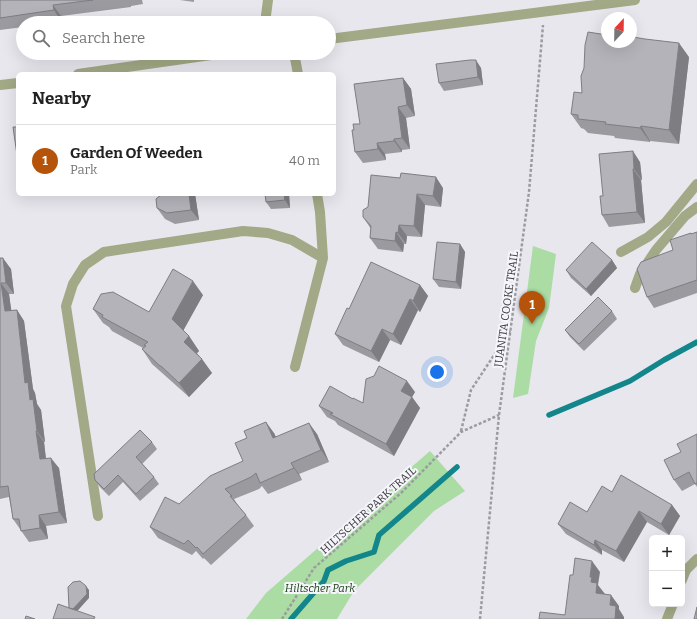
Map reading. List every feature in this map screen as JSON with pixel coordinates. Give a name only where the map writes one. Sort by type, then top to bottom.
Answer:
[{"type":"street","points":[[266,16],[268,0]]},
{"type":"street","points":[[336,38],[634,0]]},
{"type":"street","points":[[92,72],[177,60]]},
{"type":"street","points":[[295,60],[298,72]]},
{"type":"street","points":[[0,85],[16,83]]},
{"type":"street","points":[[621,252],[648,236],[666,222],[697,184]]},
{"type":"street","points":[[295,367],[323,258],[317,196]]},
{"type":"street","points":[[635,288],[640,274],[656,250],[685,216],[697,207]]},
{"type":"street","points":[[98,516],[66,306],[73,284],[85,265],[104,252],[244,231],[268,233],[292,240],[323,258]]},
{"type":"street","points":[[685,572],[697,559]]},
{"type":"street","points":[[667,619],[671,607]]},
{"type":"path","name":"JUANITA COOKE TRAIL","points":[[480,619],[499,415],[529,192],[543,23]]},
{"type":"path","points":[[461,432],[471,390],[511,329]]},
{"type":"path","name":"HILTSCHER PARK TRAIL","points":[[282,619],[314,568],[401,494],[461,432],[499,415]]},
{"type":"green space","points":[[533,246],[556,254],[549,308],[536,341],[528,394],[513,398]]},
{"type":"green space","name":"Hiltscher Park","points":[[430,451],[465,491],[434,511],[354,591],[337,619],[246,619],[266,593]]},
{"type":"building","points":[[0,0],[93,0],[53,5],[54,10],[0,18]]},
{"type":"building","points":[[588,32],[601,34],[601,48],[637,48],[637,38],[679,43],[669,130],[641,126],[640,128],[605,124],[606,122],[578,119],[578,115],[571,114],[574,92],[582,93],[581,76],[584,68],[585,45]]},
{"type":"building","points":[[476,60],[478,77],[439,83],[436,64]]},
{"type":"building","points":[[403,78],[407,105],[398,107],[402,138],[394,139],[394,141],[377,143],[378,149],[355,152],[352,130],[354,130],[353,124],[360,124],[354,84]]},
{"type":"building","points":[[13,127],[16,127],[16,148]]},
{"type":"building","points":[[633,151],[637,212],[602,215],[600,196],[603,196],[599,154]]},
{"type":"building","points":[[401,173],[436,177],[433,196],[417,194],[414,226],[399,225],[398,233],[396,232],[395,241],[370,238],[371,226],[363,217],[363,210],[368,207],[371,175],[400,178]]},
{"type":"building","points":[[160,196],[189,196],[191,210],[167,213],[157,208],[156,199]]},
{"type":"building","points":[[265,196],[284,196],[285,200],[266,202]]},
{"type":"building","points":[[697,232],[697,280],[647,297],[637,269],[641,262],[673,250],[670,240]]},
{"type":"building","points":[[437,242],[460,244],[456,282],[433,279]]},
{"type":"building","points":[[592,242],[612,260],[586,289],[566,270]]},
{"type":"building","points":[[0,258],[3,258],[6,283],[1,283],[5,311],[17,310],[25,383],[28,382],[30,400],[33,399],[40,459],[51,458],[59,512],[39,515],[40,528],[21,531],[19,519],[13,519],[8,486],[0,487]]},
{"type":"building","points":[[371,262],[420,285],[413,301],[410,299],[393,334],[382,329],[371,351],[335,334],[347,308],[349,309]]},
{"type":"building","points":[[173,269],[193,281],[172,319],[189,336],[184,342],[202,359],[179,383],[142,349],[148,342],[102,317],[103,315],[93,309],[101,294],[113,292],[149,312]]},
{"type":"building","points":[[598,297],[612,311],[579,344],[565,330]]},
{"type":"building","points":[[379,366],[407,381],[401,391],[412,397],[386,444],[330,414],[333,413],[319,406],[330,386],[363,403],[366,379],[374,376]]},
{"type":"building","points":[[266,422],[273,438],[309,423],[321,450],[291,463],[294,468],[260,483],[256,473],[251,477],[225,489],[246,515],[203,554],[188,540],[184,544],[150,527],[165,497],[179,504],[210,476],[243,461],[235,443],[247,438],[244,431]]},
{"type":"building","points":[[140,430],[152,442],[136,457],[154,477],[136,494],[118,475],[104,489],[95,480],[94,474]]},
{"type":"building","points":[[697,434],[697,483],[695,484],[689,472],[674,480],[664,460],[681,452],[677,444]]},
{"type":"building","points":[[621,475],[672,505],[661,524],[639,511],[616,551],[595,540],[594,545],[558,524],[570,502],[587,512],[602,486],[612,492]]},
{"type":"building","points":[[575,558],[592,561],[590,577],[592,577],[591,582],[597,583],[596,593],[611,595],[610,605],[616,606],[615,619],[539,619],[540,612],[565,615],[570,575],[573,575]]},
{"type":"building","points":[[80,581],[86,586],[87,594],[73,609],[69,608],[68,587],[73,582]]},
{"type":"building","points":[[58,604],[95,617],[94,619],[53,619]]},
{"type":"building","points":[[697,607],[697,619],[694,619]]},
{"type":"building","points":[[26,616],[35,619],[25,619]]},
{"type":"waterway","points":[[549,415],[630,381],[697,342]]},
{"type":"waterway","points":[[291,619],[324,581],[328,570],[346,561],[374,552],[379,535],[457,467]]},
{"type":"place","name":"Garden Of Weeden","points":[[532,324]]}]
